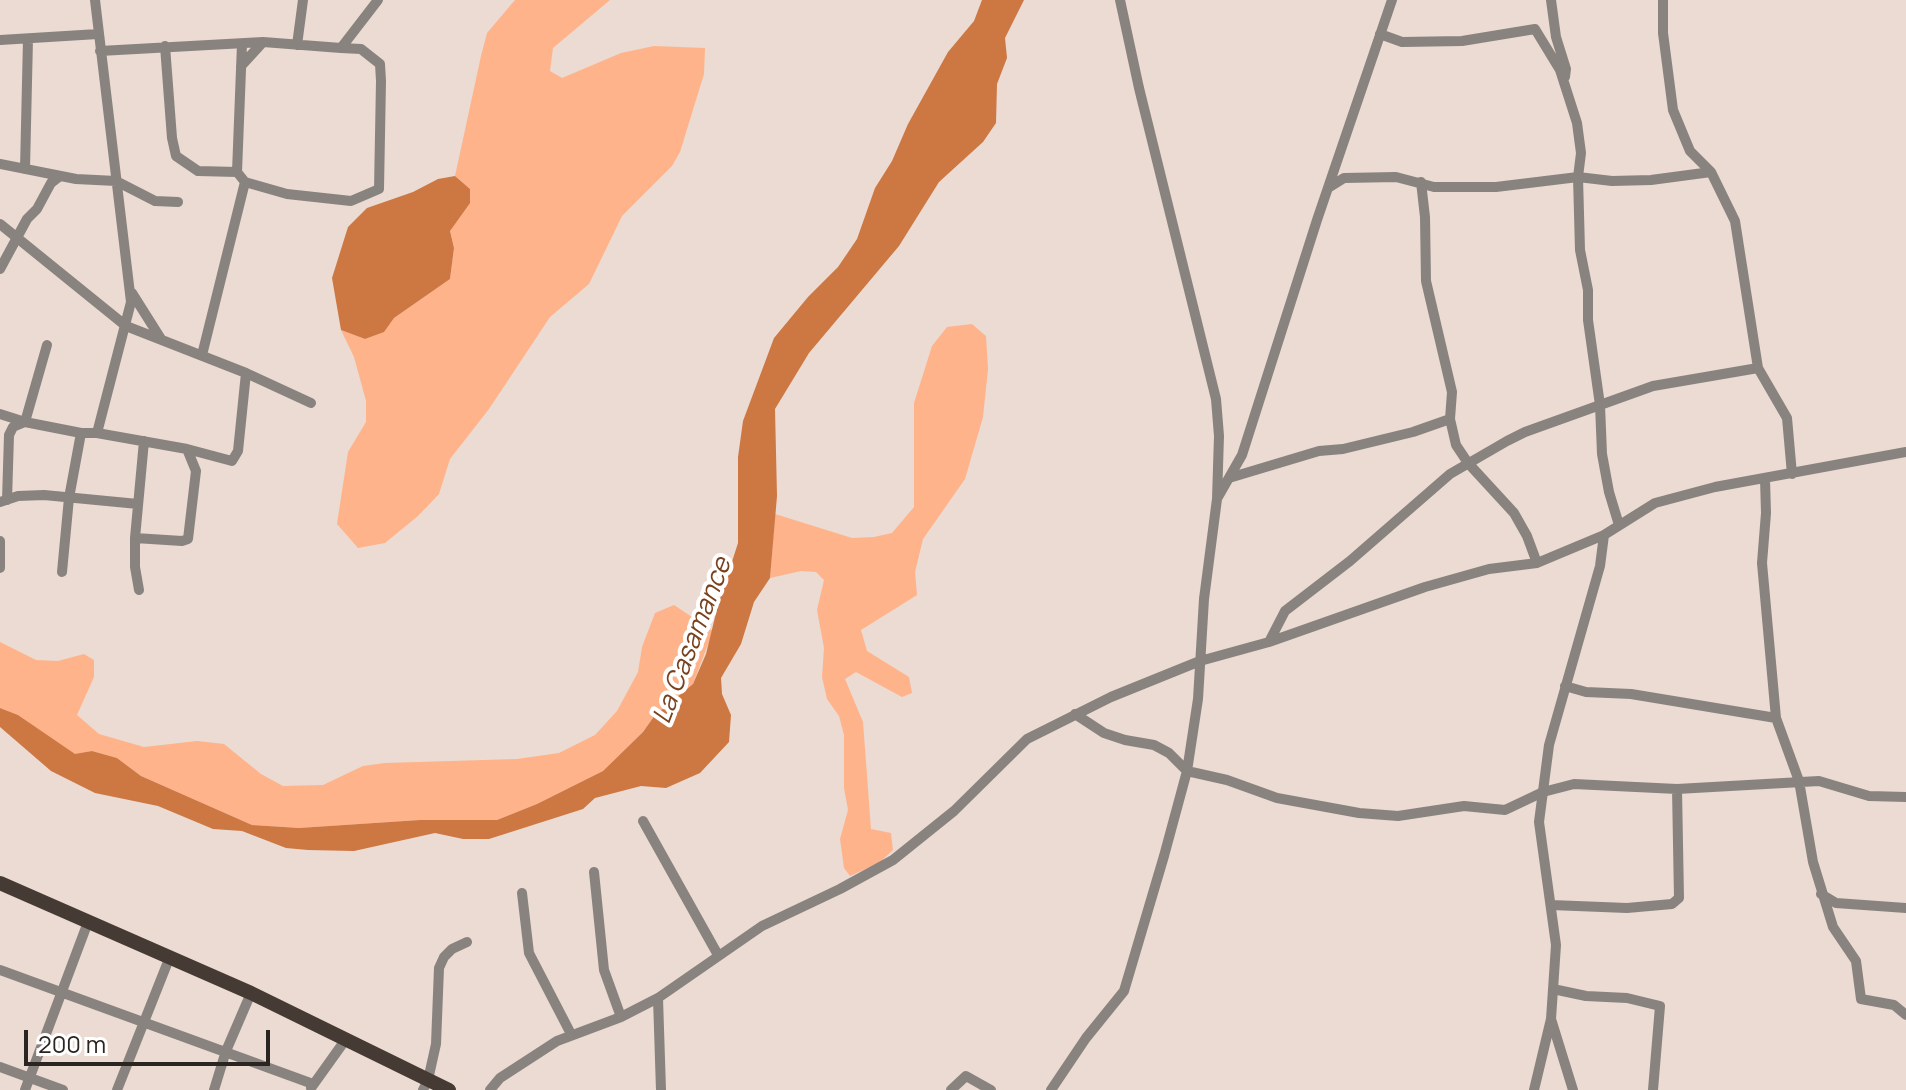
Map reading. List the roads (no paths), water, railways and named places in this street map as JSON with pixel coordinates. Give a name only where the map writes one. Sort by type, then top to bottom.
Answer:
[{"type":"main road","points":[[0,883],[251,993],[346,1039],[426,1085],[449,1090]]},
{"type":"street","points":[[95,0],[131,292],[126,326],[97,433]]},
{"type":"street","points":[[297,45],[303,0]]},
{"type":"street","points":[[341,48],[378,0]]},
{"type":"street","points":[[1051,1090],[1086,1038],[1124,991],[1187,771],[1198,699],[1208,556],[1217,499],[1219,436],[1216,399],[1152,145],[1120,0]]},
{"type":"street","points":[[1217,499],[1242,455],[1392,0]]},
{"type":"street","points":[[1551,0],[1556,37],[1566,69],[1564,83]]},
{"type":"street","points":[[1663,0],[1663,33],[1673,110],[1690,151],[1711,172],[1735,221],[1758,368],[1787,418],[1792,474]]},
{"type":"street","points":[[1380,34],[1402,42],[1462,41],[1535,29],[1560,70],[1577,123],[1581,153],[1578,177],[1580,250],[1588,290],[1588,320],[1600,405],[1599,431],[1606,479],[1619,525]]},
{"type":"street","points":[[0,40],[98,34]]},
{"type":"street","points":[[25,169],[28,39]]},
{"type":"street","points":[[100,51],[263,42],[361,49],[380,64],[379,189],[351,201],[287,194],[245,182],[237,172],[242,44]]},
{"type":"street","points":[[241,66],[263,42]]},
{"type":"street","points":[[165,46],[176,156],[198,171],[237,172]]},
{"type":"street","points":[[0,164],[60,176],[116,181],[155,201],[178,202]]},
{"type":"street","points":[[1328,188],[1344,178],[1396,177],[1434,187],[1496,187],[1578,177],[1612,181],[1651,180],[1711,172]]},
{"type":"street","points":[[0,269],[27,219],[37,209],[51,183],[60,176]]},
{"type":"street","points":[[202,355],[245,182]]},
{"type":"street","points":[[1421,182],[1427,251],[1426,281],[1452,392],[1450,419],[1456,445],[1468,463],[1514,513],[1537,563]]},
{"type":"street","points":[[0,224],[126,326],[246,373],[311,403]]},
{"type":"street","points":[[131,292],[161,339]]},
{"type":"street","points":[[25,422],[47,345]]},
{"type":"street","points":[[1269,642],[1285,611],[1350,561],[1450,474],[1468,463],[1525,432],[1653,386],[1758,368]]},
{"type":"street","points":[[0,414],[25,422],[187,449],[232,461],[238,451],[246,373]]},
{"type":"street","points":[[1229,478],[1319,451],[1401,436],[1450,419]]},
{"type":"street","points":[[25,422],[13,427],[9,435],[4,501],[18,496],[138,504]]},
{"type":"street","points":[[62,572],[69,498],[81,433]]},
{"type":"street","points":[[139,590],[135,538],[144,441]]},
{"type":"street","points":[[187,449],[196,471]]},
{"type":"street","points":[[490,1090],[500,1078],[527,1059],[571,1034],[621,1017],[658,998],[762,926],[840,889],[909,849],[954,811],[1027,739],[1075,714],[1200,661],[1269,642],[1437,583],[1489,569],[1537,563],[1604,535],[1655,503],[1715,487],[1906,452]]},
{"type":"street","points":[[135,538],[188,539],[196,471],[206,454]]},
{"type":"street","points":[[1765,479],[1762,563],[1776,718],[1799,781],[1821,894],[1833,927],[1856,961],[1861,999],[1894,1005],[1906,1015]]},
{"type":"street","points":[[1534,1090],[1551,1019],[1556,945],[1539,822],[1549,745],[1600,566],[1604,535]]},
{"type":"street","points":[[0,541],[0,568]]},
{"type":"street","points":[[1565,686],[1586,692],[1631,694],[1776,718]]},
{"type":"street","points":[[1075,714],[1104,733],[1154,745],[1169,753],[1187,771],[1227,780],[1277,798],[1359,813],[1398,816],[1464,806],[1505,810],[1543,792],[1574,784],[1677,789],[1819,781],[1869,796],[1906,797]]},
{"type":"street","points":[[1551,905],[1627,908],[1672,904],[1679,898],[1677,789]]},
{"type":"street","points":[[643,821],[718,955]]},
{"type":"street","points":[[594,872],[604,970],[621,1017]]},
{"type":"street","points":[[522,893],[529,953],[571,1034]]},
{"type":"street","points":[[1821,894],[1836,903],[1906,908]]},
{"type":"street","points":[[25,1090],[88,922]]},
{"type":"street","points":[[426,1085],[436,1044],[439,968],[452,949],[467,942]]},
{"type":"street","points":[[117,1090],[169,959]]},
{"type":"street","points":[[0,970],[226,1051],[312,1087],[346,1039]]},
{"type":"street","points":[[1553,989],[1586,996],[1627,998],[1660,1006],[1653,1090]]},
{"type":"street","points":[[214,1090],[226,1051],[251,993]]},
{"type":"street","points":[[658,998],[661,1090]]},
{"type":"street","points":[[1551,1019],[1573,1090]]},
{"type":"street","points":[[0,1067],[63,1090]]},
{"type":"street","points":[[951,1090],[966,1076],[991,1090]]},
{"type":"water label","name":"La Casamance","points":[[693,641]]}]
